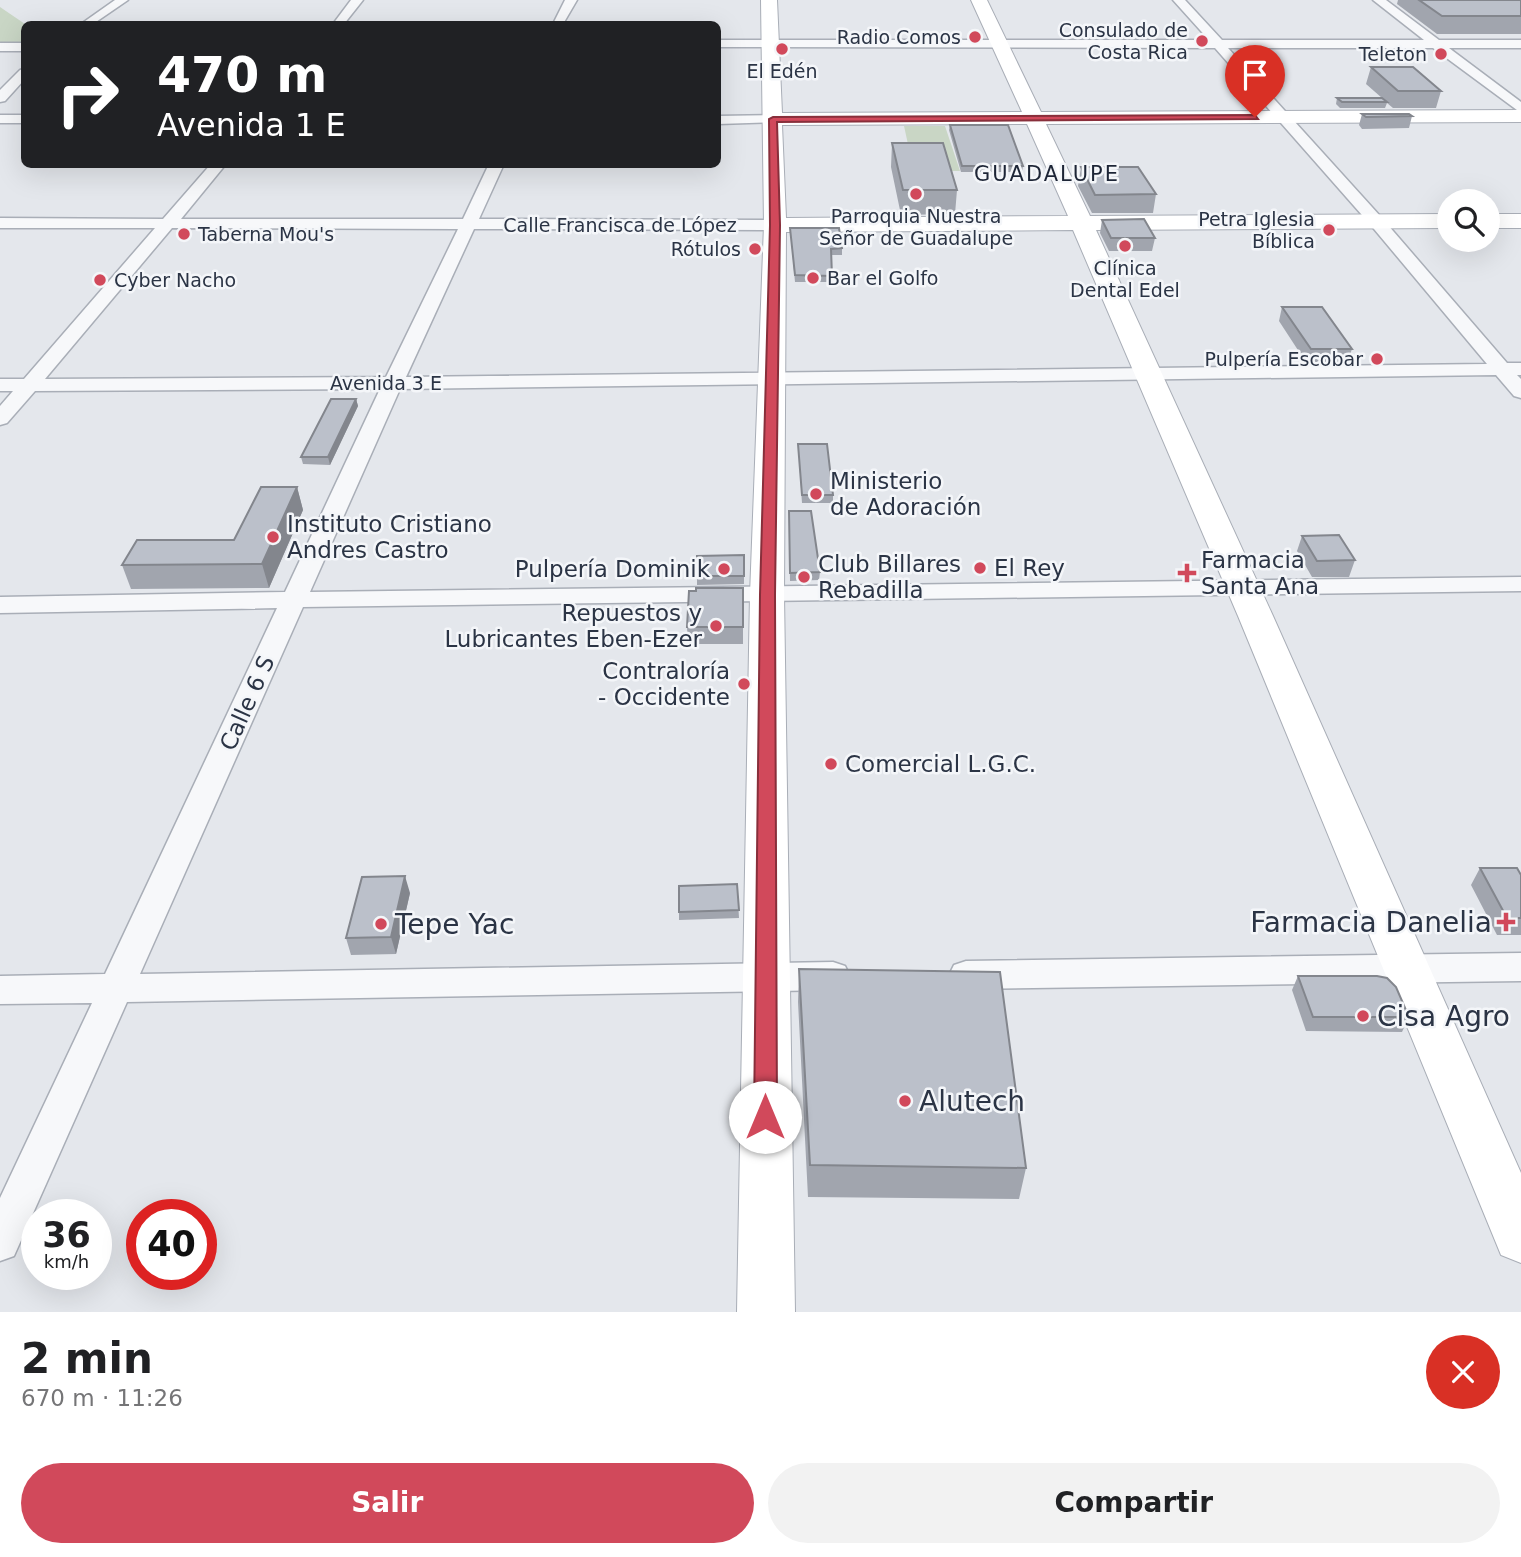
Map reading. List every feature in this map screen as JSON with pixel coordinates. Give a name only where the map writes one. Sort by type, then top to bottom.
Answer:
[{"type":"street","points":[[90,21],[122,0]]},
{"type":"street","points":[[340,21],[357,0]]},
{"type":"street","points":[[560,21],[570,0]]},
{"type":"street","points":[[766,1312],[767,595],[775,225],[769,0]]},
{"type":"street","points":[[979,0],[1082,223],[1243,590],[1521,1236]]},
{"type":"street","points":[[1179,0],[1375,220],[1521,392]]},
{"type":"street","points":[[1379,0],[1521,109]]},
{"type":"street","points":[[721,44],[1521,44]]},
{"type":"street","points":[[0,47],[21,47]]},
{"type":"street","points":[[0,99],[21,76]]},
{"type":"street","points":[[721,120],[1521,117]]},
{"type":"street","points":[[0,119],[21,119]]},
{"type":"street","points":[[0,419],[216,168]]},
{"type":"street","name":"Calle 6 S","points":[[0,1242],[393,383],[495,168]]},
{"type":"street","name":"Calle Francisca de López","points":[[0,223],[775,225],[1437,221]]},
{"type":"street","points":[[1500,221],[1521,221]]},
{"type":"street","points":[[772,378],[1521,369]]},
{"type":"street","name":"Avenida 3 E","points":[[0,385],[772,378]]},
{"type":"street","points":[[0,605],[294,599],[1243,590],[1521,584]]},
{"type":"street","points":[[932,975],[1521,967]]},
{"type":"street","points":[[0,990],[862,976]]},
{"type":"green space","points":[[0,7],[21,21],[21,47],[0,47]]},
{"type":"green space","points":[[904,126],[945,126],[960,171],[929,171],[913,167]]},
{"type":"building","points":[[1419,0],[1521,0],[1521,16],[1442,16]]},
{"type":"building","points":[[1371,67],[1413,67],[1441,91],[1398,91]]},
{"type":"building","points":[[1337,98],[1382,98],[1387,102],[1342,102]]},
{"type":"building","points":[[1362,114],[1409,114],[1412,116],[1366,117]]},
{"type":"building","points":[[950,125],[1008,125],[1023,166],[962,166]]},
{"type":"building","points":[[892,143],[943,143],[957,190],[903,190]]},
{"type":"building","points":[[1081,167],[1138,167],[1156,194],[1095,195]]},
{"type":"building","points":[[1144,219],[1155,238],[1111,238],[1102,220]]},
{"type":"building","points":[[790,228],[839,228],[842,248],[831,249],[832,276],[795,275]]},
{"type":"building","points":[[1282,307],[1322,307],[1352,349],[1311,349]]},
{"type":"building","points":[[331,399],[356,399],[328,457],[301,457]]},
{"type":"building","points":[[798,444],[827,444],[833,495],[802,495]]},
{"type":"building","points":[[261,487],[297,487],[262,564],[122,565],[137,540],[234,540]]},
{"type":"building","points":[[789,511],[811,511],[820,572],[790,573]]},
{"type":"building","points":[[1339,535],[1355,560],[1317,561],[1302,536]]},
{"type":"building","name":"Pulpería Dominik","points":[[744,555],[744,576],[697,576],[697,556]]},
{"type":"building","points":[[696,588],[743,588],[743,627],[687,627],[689,591],[696,591]]},
{"type":"building","points":[[1480,868],[1517,868],[1521,875],[1521,918],[1507,918]]},
{"type":"building","points":[[405,876],[391,937],[346,938],[362,877]]},
{"type":"building","points":[[737,884],[739,910],[679,912],[679,886]]},
{"type":"building","name":"Alutech","points":[[799,969],[1000,972],[1026,1168],[810,1165]]},
{"type":"building","points":[[1298,976],[1387,978],[1396,987],[1409,1017],[1313,1017]]},
{"type":"place","name":"Radio Comos","points":[[975,37]]},
{"type":"place","name":"Consulado de Costa Rica","points":[[1202,41]]},
{"type":"place","name":"El Edén","points":[[782,49]]},
{"type":"place","name":"Teleton","points":[[1441,54]]},
{"type":"place","name":"Parroquia Nuestra Señor de Guadalupe","points":[[916,194]]},
{"type":"place","name":"Petra Iglesia Bíblica","points":[[1329,230]]},
{"type":"place","name":"Taberna Mou's","points":[[184,234]]},
{"type":"place","name":"Clínica Dental Edel","points":[[1125,246]]},
{"type":"place","name":"Rótulos","points":[[755,249]]},
{"type":"place","name":"Bar el Golfo","points":[[813,278]]},
{"type":"place","name":"Cyber Nacho","points":[[100,280]]},
{"type":"place","name":"Pulpería Escobar","points":[[1377,359]]},
{"type":"place","name":"Ministerio de Adoración","points":[[816,494]]},
{"type":"place","name":"Instituto Cristiano Andres Castro","points":[[273,537]]},
{"type":"place","name":"El Rey","points":[[980,568]]},
{"type":"place","name":"Pulpería Dominik","points":[[724,569]]},
{"type":"place","name":"Farmacia Santa Ana","points":[[1187,573]]},
{"type":"place","name":"Club Billares Rebadilla","points":[[804,577]]},
{"type":"place","name":"Repuestos y Lubricantes Eben-Ezer","points":[[716,626]]},
{"type":"place","name":"Contraloría - Occidente","points":[[744,684]]},
{"type":"place","name":"Comercial L.G.C.","points":[[831,764]]},
{"type":"place","name":"Farmacia Danelia","points":[[1506,922]]},
{"type":"place","name":"Tepe Yac","points":[[381,924]]},
{"type":"place","name":"Cisa Agro","points":[[1363,1016]]},
{"type":"place","name":"Alutech","points":[[905,1101]]},
{"type":"district","name":"GUADALUPE","points":[[1047,174]]},
{"type":"route","points":[[765,1117],[767,595],[775,225],[773,119],[1255,117]]}]
